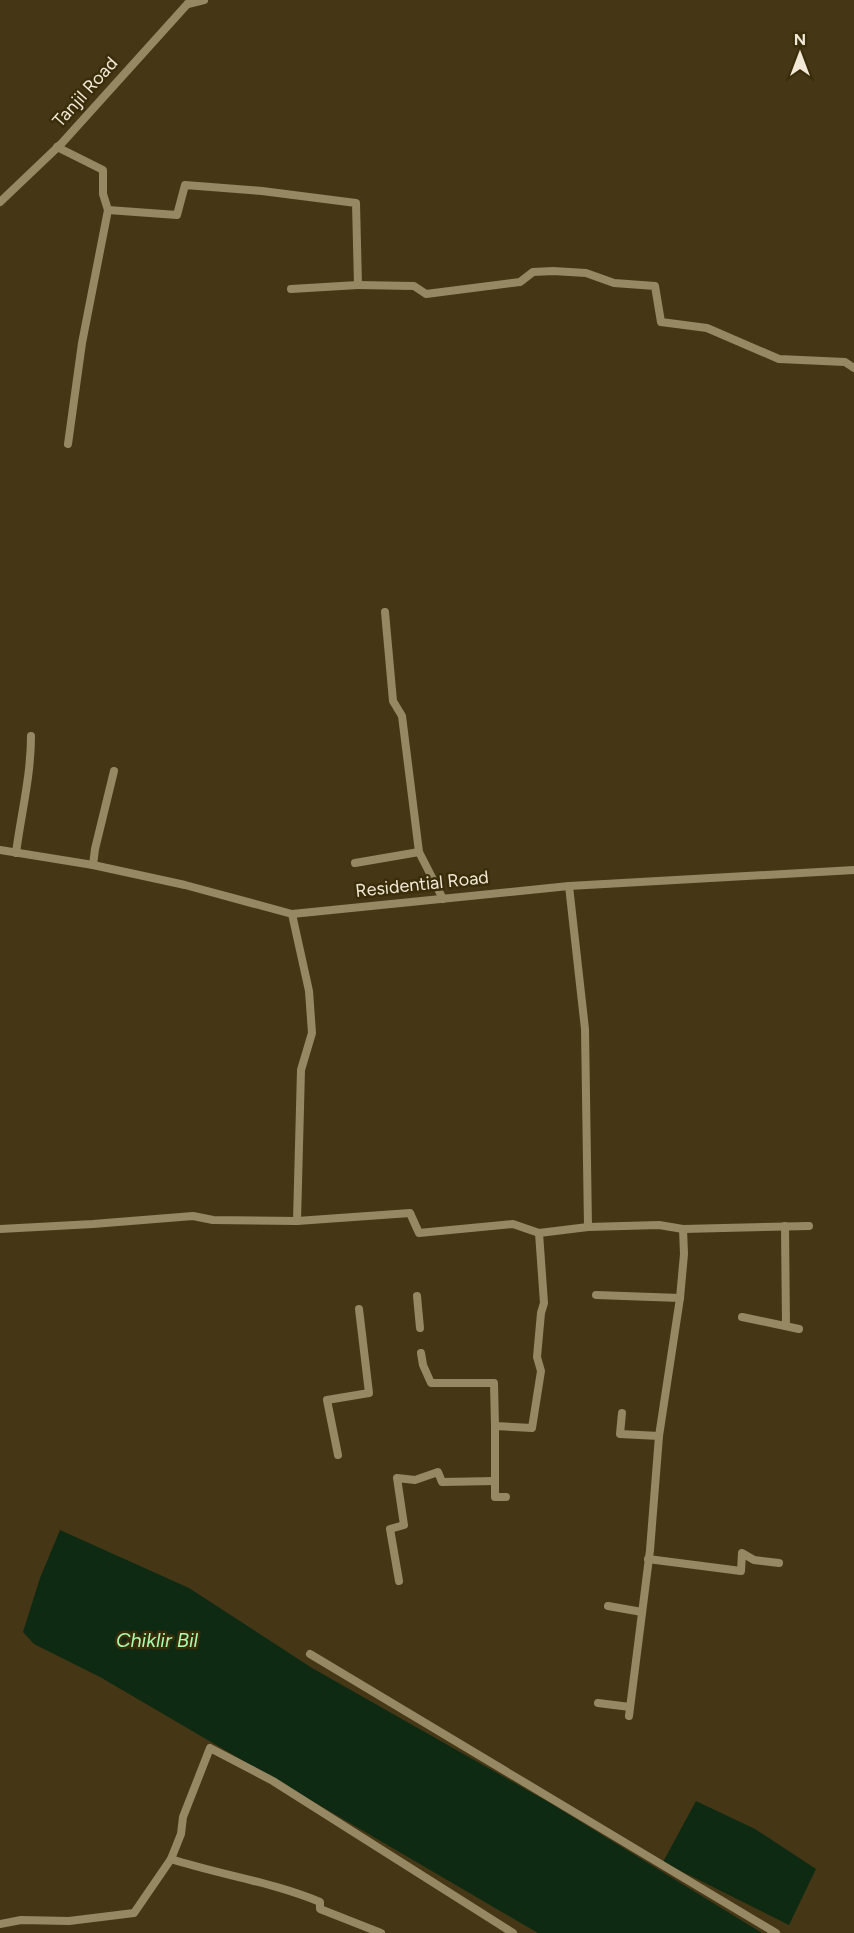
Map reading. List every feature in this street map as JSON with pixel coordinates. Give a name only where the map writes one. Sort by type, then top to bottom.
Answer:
[{"type":"street","points":[[190,2],[204,0]]},
{"type":"street","name":"Tanjil Road","points":[[0,202],[57,147],[190,2]]},
{"type":"street","points":[[57,147],[103,170],[103,194],[108,210],[82,343],[68,444]]},
{"type":"street","points":[[108,210],[177,215],[185,185],[262,191],[356,203],[358,285]]},
{"type":"street","points":[[291,290],[358,285],[414,286],[426,294],[520,282],[533,272],[586,273],[614,283],[655,286],[661,322],[707,327],[779,359],[845,362],[854,368]]},
{"type":"street","points":[[385,612],[393,701],[402,716],[419,852],[443,898]]},
{"type":"street","points":[[16,853],[31,763],[31,736]]},
{"type":"street","points":[[93,866],[114,771]]},
{"type":"street","name":"Residential Road","points":[[0,850],[185,885],[292,914],[568,886],[854,870]]},
{"type":"street","points":[[355,863],[419,852]]},
{"type":"street","points":[[568,886],[585,1029],[588,1227]]},
{"type":"street","points":[[292,914],[309,992],[312,1033],[301,1070],[297,1221]]},
{"type":"street","points":[[0,1229],[194,1216],[213,1220],[297,1221],[410,1213],[419,1233],[513,1224],[539,1233],[588,1227],[659,1225],[683,1229],[809,1226]]},
{"type":"street","points":[[785,1226],[786,1326]]},
{"type":"street","points":[[598,1703],[629,1711],[648,1559],[660,1436],[680,1298],[684,1254],[683,1229]]},
{"type":"street","points":[[495,1426],[532,1428],[542,1371],[537,1357],[544,1303],[539,1233]]},
{"type":"street","points":[[596,1295],[680,1298]]},
{"type":"street","points":[[417,1296],[420,1328]]},
{"type":"street","points":[[338,1455],[327,1400],[369,1393],[359,1309]]},
{"type":"street","points":[[742,1317],[799,1329]]},
{"type":"street","points":[[421,1353],[423,1365],[431,1383],[494,1383],[495,1497],[506,1497]]},
{"type":"street","points":[[622,1413],[620,1434],[660,1436]]},
{"type":"street","points":[[399,1581],[390,1529],[404,1525],[398,1478],[415,1479],[438,1472],[442,1482],[495,1481]]},
{"type":"street","points":[[648,1559],[741,1571],[742,1553],[754,1560],[779,1563]]},
{"type":"street","points":[[608,1606],[642,1612]]},
{"type":"street","points":[[310,1654],[776,1933]]},
{"type":"street","points":[[0,1924],[21,1920],[69,1921],[134,1914],[171,1859],[181,1834],[183,1817],[210,1748],[273,1781],[513,1933]]},
{"type":"street","points":[[171,1859],[210,1871],[293,1890],[320,1902],[320,1909],[381,1933]]},
{"type":"water","name":"Chiklir Bil","points":[[60,1530],[189,1588],[312,1668],[550,1803],[762,1933],[538,1933],[100,1677],[34,1644],[23,1632],[40,1578]]},
{"type":"water","points":[[696,1801],[755,1829],[816,1869],[789,1925],[663,1862]]}]
